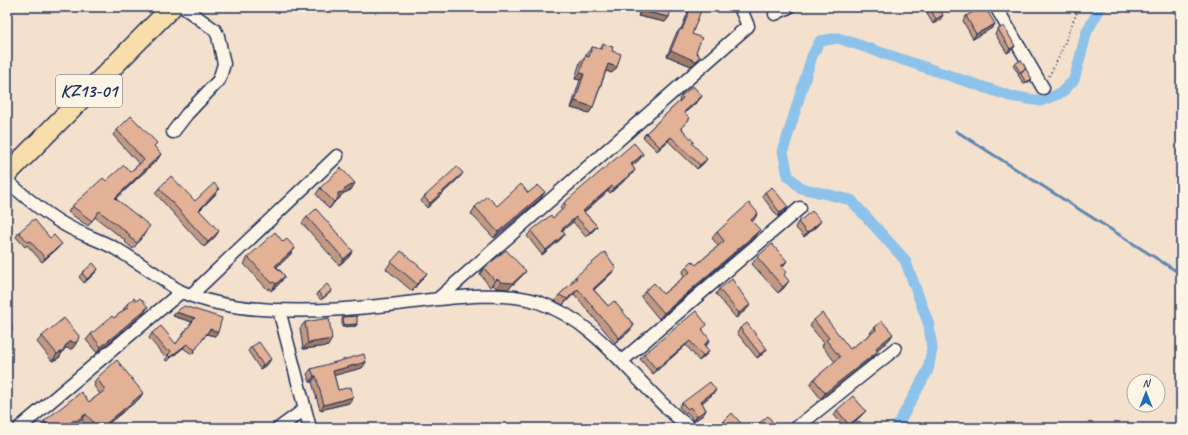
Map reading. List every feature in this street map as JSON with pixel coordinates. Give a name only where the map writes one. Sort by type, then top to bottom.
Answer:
[{"type":"highway","name":"KZ13-01","points":[[7,174],[172,7]]},
{"type":"street","points":[[173,132],[186,114],[219,80],[222,75],[224,64],[218,36],[215,30],[183,7]]},
{"type":"street","points":[[439,298],[748,26],[740,7]]},
{"type":"street","points":[[775,14],[789,7]]},
{"type":"street","points":[[996,7],[1043,88]]},
{"type":"street","points":[[19,428],[186,293],[337,156]]},
{"type":"street","points":[[7,181],[53,217],[117,249],[186,293],[204,300],[235,306],[279,310],[373,306],[439,298],[498,297],[535,301],[562,312],[598,339],[622,360],[664,406],[691,428]]},
{"type":"street","points":[[622,360],[800,208]]},
{"type":"street","points":[[279,310],[310,428]]},
{"type":"street","points":[[796,428],[895,349]]},
{"type":"street","points":[[279,428],[305,410]]},
{"type":"path","points":[[1043,88],[1059,57],[1079,7]]},
{"type":"building","points":[[643,7],[671,7],[669,17],[642,11]]},
{"type":"building","points":[[691,7],[702,8],[692,34],[702,38],[696,52],[700,57],[695,61],[671,50],[680,29],[682,30]]},
{"type":"building","points":[[929,7],[938,7],[943,15],[936,19]]},
{"type":"building","points":[[982,7],[985,7],[995,24],[976,34],[966,16]]},
{"type":"building","points":[[1004,26],[1015,46],[1010,49],[998,29]]},
{"type":"building","points":[[603,44],[613,47],[612,51],[621,54],[617,67],[608,64],[593,107],[575,101],[584,74],[580,73],[585,56],[589,57],[592,47],[601,49]]},
{"type":"building","points":[[1021,60],[1026,68],[1020,72],[1015,64]]},
{"type":"building","points":[[1026,69],[1032,79],[1026,82],[1020,73]]},
{"type":"building","points":[[693,86],[702,96],[684,112],[690,118],[681,128],[694,142],[692,143],[707,159],[700,165],[671,137],[660,147],[646,133],[683,98],[681,96]]},
{"type":"building","points":[[131,116],[157,143],[154,146],[161,154],[115,198],[150,226],[137,243],[129,237],[130,235],[99,211],[92,221],[72,206],[103,178],[106,181],[124,165],[130,172],[144,160],[117,130]]},
{"type":"building","points":[[634,143],[643,154],[631,164],[635,170],[614,188],[612,186],[583,211],[597,226],[590,232],[576,217],[561,230],[565,234],[546,250],[531,231],[551,215],[553,218],[566,206],[564,203]]},
{"type":"building","points":[[457,167],[463,173],[430,203],[424,197]]},
{"type":"building","points":[[341,168],[355,183],[343,192],[338,193],[338,198],[334,202],[320,188]]},
{"type":"building","points":[[171,176],[195,201],[214,183],[219,189],[199,210],[219,231],[208,242],[159,188]]},
{"type":"building","points":[[521,184],[528,193],[538,185],[545,192],[498,232],[475,207],[487,196],[497,206]]},
{"type":"building","points":[[772,187],[788,207],[780,213],[765,192]]},
{"type":"building","points":[[749,203],[758,213],[751,220],[760,230],[664,313],[645,291],[654,283],[663,294],[690,272],[686,267],[692,261],[696,265],[724,241],[717,232]]},
{"type":"building","points":[[316,209],[353,251],[344,259],[307,217]]},
{"type":"building","points":[[812,211],[821,221],[807,233],[798,222]]},
{"type":"building","points":[[34,219],[50,238],[54,235],[62,244],[45,258],[30,241],[28,242],[19,232]]},
{"type":"building","points":[[275,232],[283,242],[287,239],[295,248],[275,266],[285,276],[276,284],[274,282],[272,283],[248,257]]},
{"type":"building","points":[[772,244],[787,261],[781,266],[786,272],[784,275],[789,281],[783,287],[757,257]]},
{"type":"building","points":[[506,250],[526,271],[513,283],[501,282],[497,279],[495,281],[484,268]]},
{"type":"building","points":[[401,251],[427,273],[417,284],[391,262]]},
{"type":"building","points":[[605,252],[616,268],[593,289],[608,306],[614,301],[634,325],[619,338],[578,289],[567,299],[559,295],[577,278],[575,277]]},
{"type":"building","points":[[93,263],[98,269],[87,279],[82,273]]},
{"type":"building","points":[[732,279],[750,305],[739,313],[719,289]]},
{"type":"building","points":[[327,284],[332,290],[323,298],[318,292]]},
{"type":"building","points":[[134,298],[136,301],[140,298],[148,307],[101,347],[91,334],[112,316],[114,318],[129,306],[127,304]]},
{"type":"building","points":[[184,306],[222,318],[218,332],[210,329],[195,350],[187,344],[170,357],[168,355],[171,351],[169,349],[167,351],[152,333],[161,326],[176,344],[195,318],[176,312]]},
{"type":"building","points":[[7,309],[10,309],[12,330],[7,331]]},
{"type":"building","points":[[696,311],[707,325],[702,329],[710,340],[704,345],[709,351],[703,356],[690,341],[656,369],[644,354]]},
{"type":"building","points":[[822,313],[850,349],[876,330],[875,327],[882,321],[893,334],[876,348],[878,351],[825,393],[814,379],[840,357],[826,340],[829,338],[814,320]]},
{"type":"building","points":[[357,316],[357,324],[344,325],[343,317]]},
{"type":"building","points":[[64,318],[79,336],[75,343],[71,341],[65,346],[63,351],[57,354],[42,336]]},
{"type":"building","points":[[329,318],[332,339],[308,343],[305,322]]},
{"type":"building","points":[[747,323],[767,349],[760,354],[740,328]]},
{"type":"building","points":[[259,342],[271,359],[263,365],[251,347]]},
{"type":"building","points":[[364,354],[366,362],[333,371],[338,390],[351,387],[353,397],[324,405],[316,376],[314,376],[311,369]]},
{"type":"building","points":[[117,360],[143,393],[107,423],[111,428],[98,428],[86,414],[76,421],[74,420],[64,428],[50,428],[44,421],[81,392],[89,402],[105,390],[98,380],[98,377]]},
{"type":"building","points":[[710,382],[716,390],[701,401],[706,410],[697,416],[690,407],[688,409],[682,403]]},
{"type":"building","points":[[853,396],[866,411],[849,425],[837,410]]},
{"type":"building","points":[[732,413],[745,428],[730,428],[724,421]]},
{"type":"building","points":[[768,416],[777,428],[753,428]]},
{"type":"building","points":[[306,425],[306,428],[295,428]]},
{"type":"waterway","points":[[896,428],[928,370],[932,349],[929,325],[905,260],[851,200],[801,188],[788,176],[783,151],[812,56],[820,41],[838,38],[1010,96],[1041,101],[1061,93],[1074,80],[1087,31],[1101,7]]},
{"type":"waterway","points":[[956,131],[1181,274]]}]
